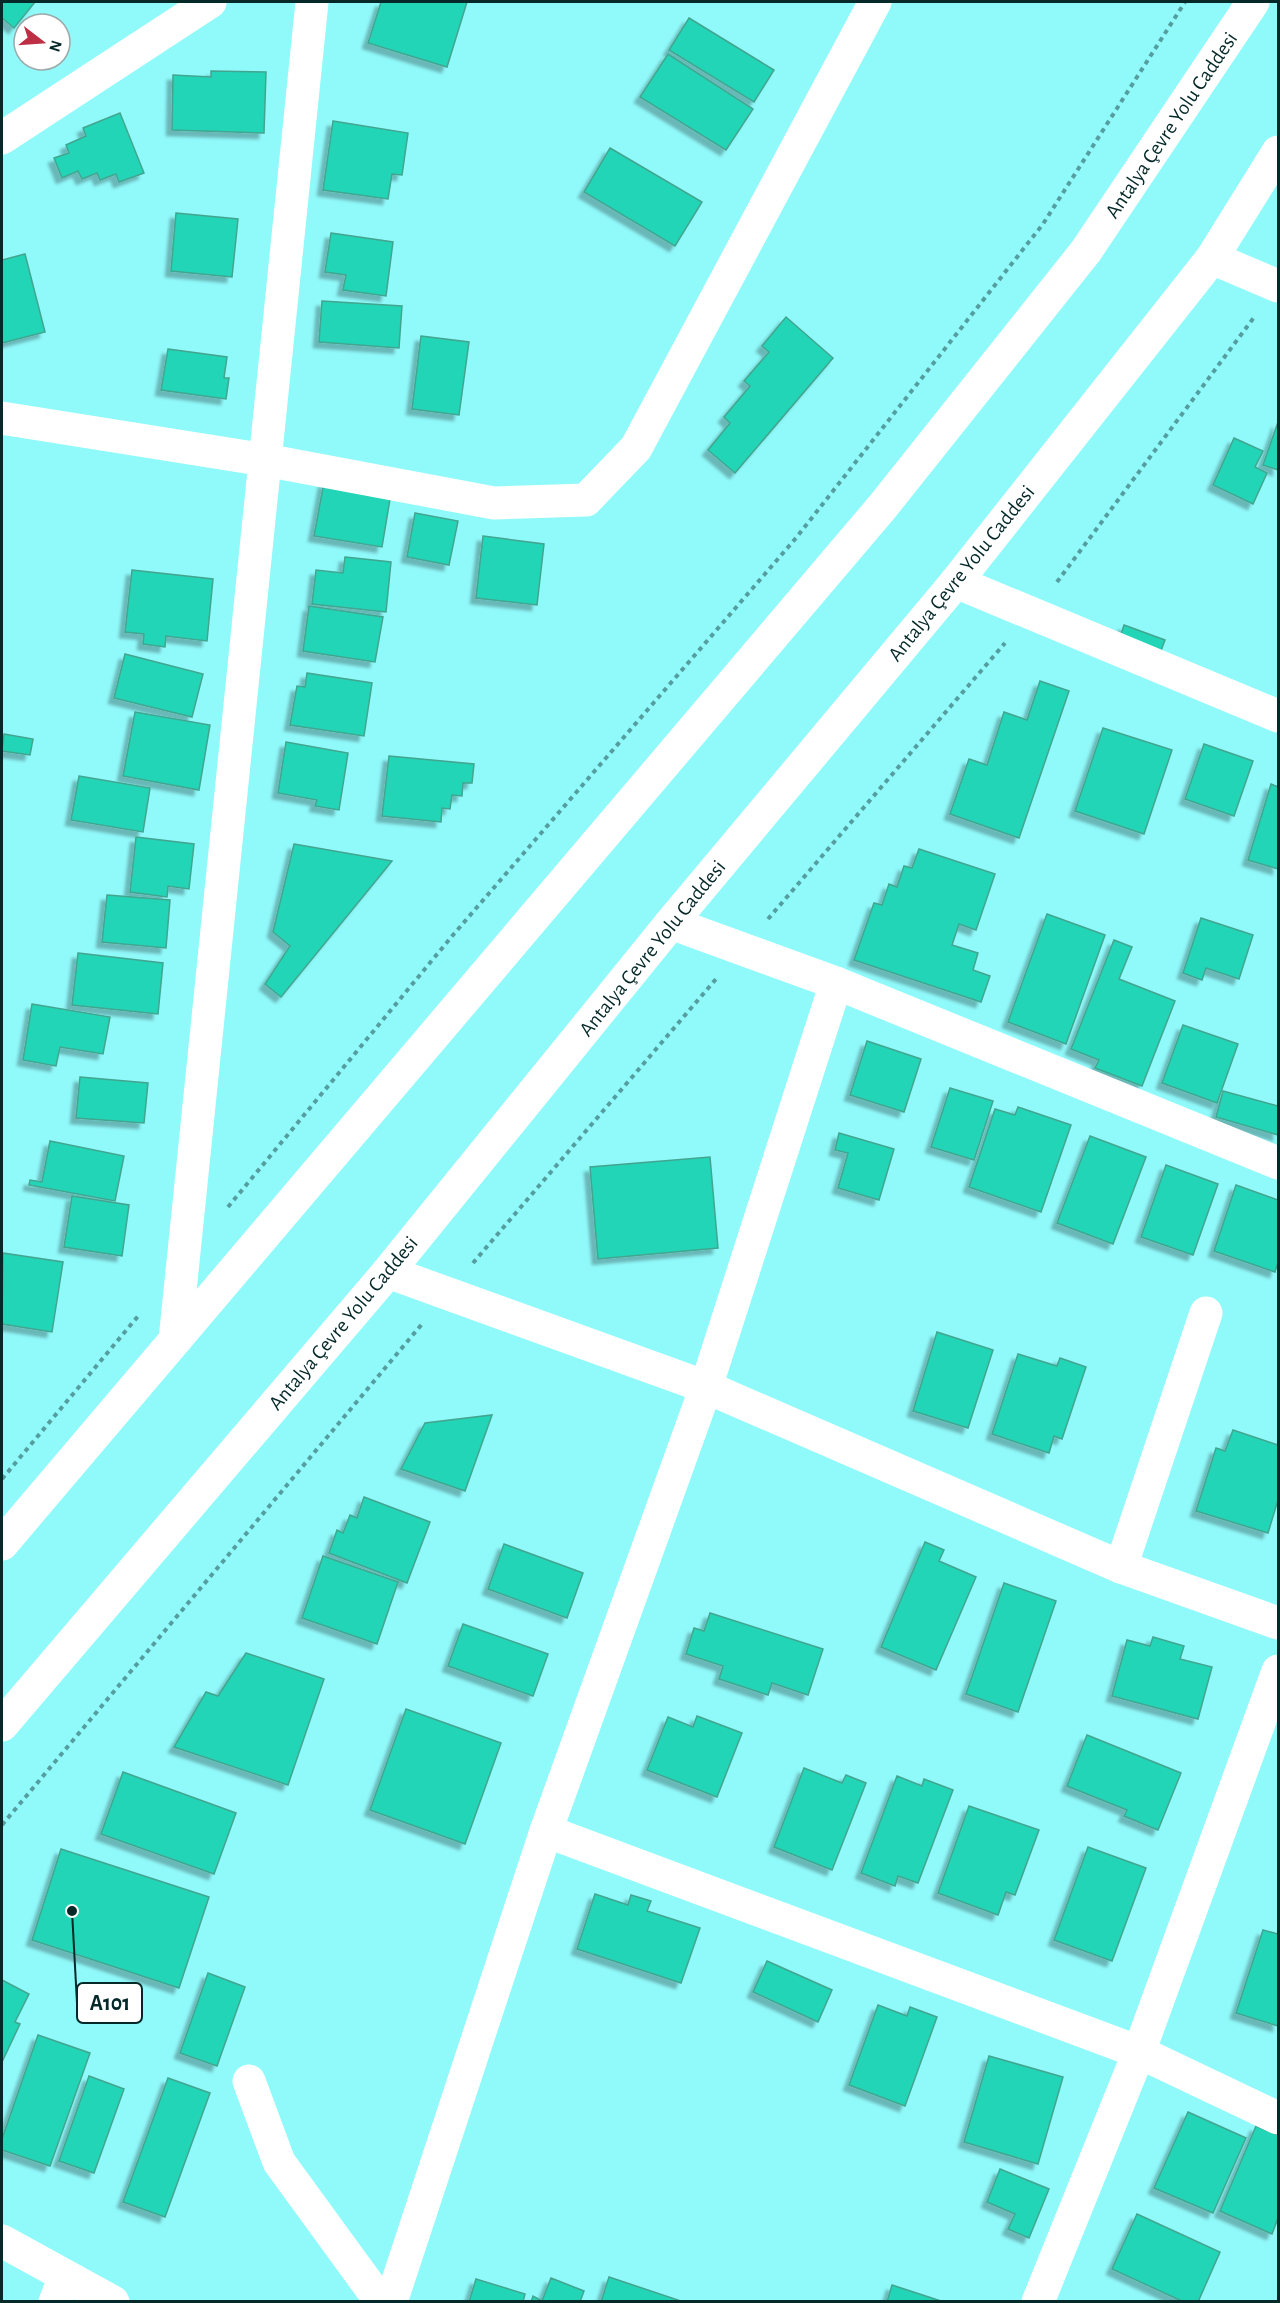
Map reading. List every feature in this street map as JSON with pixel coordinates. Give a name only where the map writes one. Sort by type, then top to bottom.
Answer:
[{"type":"main road","points":[[175,1340],[312,2]]},
{"type":"main road","points":[[2,418],[265,460],[494,502],[586,500],[636,448],[875,2]]},
{"type":"main road","name":"Antalya Çevre Yolu Caddesi","points":[[2,1544],[883,506],[1086,251],[1253,2]]},
{"type":"main road","points":[[2,138],[199,4]]},
{"type":"main road","name":"Antalya Çevre Yolu Caddesi","points":[[2,1725],[388,1272],[671,923],[956,582],[1212,258],[1278,152]]},
{"type":"main road","points":[[1212,258],[1276,285]]},
{"type":"main road","points":[[956,582],[1278,716]]},
{"type":"main road","points":[[671,923],[836,983],[1278,1162]]},
{"type":"main road","points":[[391,2301],[546,1831],[706,1387],[836,983]]},
{"type":"main road","points":[[388,1272],[706,1387],[1121,1567],[1278,1623]]},
{"type":"main road","points":[[1121,1567],[1206,1313]]},
{"type":"main road","points":[[1038,2301],[1139,2052],[1278,1671]]},
{"type":"main road","points":[[546,1831],[1139,2052],[1278,2118]]},
{"type":"main road","points":[[249,2081],[279,2162],[381,2301]]},
{"type":"main road","points":[[2,2241],[113,2301]]},
{"type":"main road","points":[[2,2264],[58,2294],[102,2301]]},
{"type":"path","points":[[221,1216],[453,934],[796,538],[1043,224],[1185,2]]},
{"type":"path","points":[[2,1825],[447,1293],[1069,569],[1235,345],[1276,285]]},
{"type":"path","points":[[2,1479],[146,1307]]},
{"type":"building","points":[[2,2],[35,2],[27,12],[12,12],[12,26],[2,18]]},
{"type":"building","points":[[381,2],[467,2],[447,67],[368,43]]},
{"type":"building","points":[[689,18],[774,70],[754,102],[669,50]]},
{"type":"building","points":[[668,54],[753,109],[726,150],[640,97]]},
{"type":"building","points":[[211,71],[266,72],[264,133],[172,130],[173,75],[211,77]]},
{"type":"building","points":[[120,113],[144,173],[119,182],[116,174],[100,180],[97,173],[82,179],[78,171],[62,178],[54,158],[69,153],[66,145],[86,136],[83,128]]},
{"type":"building","points":[[333,121],[408,133],[402,175],[392,174],[388,199],[323,190]]},
{"type":"building","points":[[610,148],[702,202],[675,246],[584,192]]},
{"type":"building","points":[[176,213],[238,219],[232,277],[171,271]]},
{"type":"building","points":[[331,233],[393,242],[386,296],[343,290],[346,275],[325,272]]},
{"type":"building","points":[[25,254],[45,332],[2,343],[2,260]]},
{"type":"building","points":[[322,301],[402,306],[399,348],[319,342]]},
{"type":"building","points":[[786,317],[833,358],[735,473],[708,450],[730,423],[724,417],[750,386],[744,381],[769,352],[762,346]]},
{"type":"building","points":[[421,336],[469,342],[459,415],[412,409]]},
{"type":"building","points":[[168,349],[227,357],[224,378],[229,378],[226,399],[161,390]]},
{"type":"building","points":[[1278,422],[1278,470],[1263,465]]},
{"type":"building","points":[[1234,438],[1263,451],[1255,467],[1267,473],[1253,504],[1213,485]]},
{"type":"building","points":[[324,482],[391,493],[382,547],[314,536]]},
{"type":"building","points":[[415,513],[458,521],[449,565],[407,557]]},
{"type":"building","points":[[483,536],[544,544],[537,605],[476,598]]},
{"type":"building","points":[[345,557],[391,562],[386,612],[312,604],[316,570],[343,573]]},
{"type":"building","points":[[132,570],[213,579],[207,641],[166,636],[165,647],[143,644],[144,634],[125,632]]},
{"type":"building","points":[[309,606],[383,617],[375,662],[303,651]]},
{"type":"building","points":[[1124,625],[1165,640],[1159,656],[1119,641]]},
{"type":"building","points":[[125,654],[203,674],[192,717],[114,698]]},
{"type":"building","points":[[307,673],[372,683],[364,736],[290,725],[297,686],[305,687]]},
{"type":"building","points":[[1040,681],[1069,691],[1019,838],[950,814],[969,759],[987,765],[1004,712],[1027,720]]},
{"type":"building","points":[[135,712],[210,725],[199,790],[123,776]]},
{"type":"building","points":[[1103,728],[1172,750],[1144,834],[1075,811]]},
{"type":"building","points":[[4,734],[33,739],[30,755],[2,751]]},
{"type":"building","points":[[286,742],[348,753],[339,810],[315,806],[317,800],[278,793]]},
{"type":"building","points":[[1204,744],[1253,761],[1234,816],[1185,799]]},
{"type":"building","points":[[389,756],[474,764],[472,783],[463,783],[462,796],[452,795],[450,809],[442,808],[441,822],[382,816]]},
{"type":"building","points":[[79,776],[150,788],[143,832],[71,820]]},
{"type":"building","points":[[1271,784],[1278,787],[1278,869],[1248,860]]},
{"type":"building","points":[[136,837],[194,844],[189,889],[168,886],[167,897],[130,892]]},
{"type":"building","points":[[294,844],[392,861],[281,997],[265,984],[290,946],[273,932]]},
{"type":"building","points":[[919,849],[995,874],[976,930],[959,924],[952,945],[978,953],[973,970],[990,976],[981,1002],[854,960],[874,903],[882,905],[889,884],[897,887],[904,866],[912,868]]},
{"type":"building","points":[[107,895],[170,900],[166,948],[102,942]]},
{"type":"building","points":[[1047,914],[1105,935],[1066,1044],[1008,1022]]},
{"type":"building","points":[[1201,918],[1253,935],[1239,979],[1206,968],[1202,980],[1183,973]]},
{"type":"building","points":[[1114,940],[1132,947],[1119,979],[1175,1001],[1142,1086],[1095,1068],[1099,1060],[1071,1049]]},
{"type":"building","points":[[78,953],[163,963],[158,1014],[72,1005]]},
{"type":"building","points":[[32,1004],[110,1017],[103,1054],[60,1047],[56,1066],[23,1060]]},
{"type":"building","points":[[1183,1025],[1238,1044],[1217,1103],[1162,1083]]},
{"type":"building","points":[[867,1041],[921,1059],[904,1112],[850,1095]]},
{"type":"building","points":[[80,1077],[148,1083],[144,1123],[76,1118]]},
{"type":"building","points":[[950,1088],[993,1101],[974,1160],[931,1147]]},
{"type":"building","points":[[1223,1091],[1278,1106],[1278,1135],[1216,1117]]},
{"type":"building","points":[[1018,1107],[1071,1125],[1041,1212],[969,1187],[995,1109],[1015,1115]]},
{"type":"building","points":[[839,1133],[894,1149],[879,1200],[838,1188],[848,1153],[835,1150]]},
{"type":"building","points":[[1090,1136],[1146,1157],[1113,1244],[1057,1223]]},
{"type":"building","points":[[50,1141],[124,1156],[115,1201],[29,1185],[30,1180],[42,1182]]},
{"type":"building","points":[[710,1157],[718,1248],[598,1259],[590,1167]]},
{"type":"building","points":[[1166,1165],[1218,1184],[1193,1255],[1141,1237]]},
{"type":"building","points":[[1236,1185],[1278,1200],[1278,1262],[1275,1272],[1214,1251]]},
{"type":"building","points":[[72,1196],[129,1205],[122,1256],[64,1247]]},
{"type":"building","points":[[3,1253],[63,1262],[52,1332],[2,1324]]},
{"type":"building","points":[[937,1332],[993,1350],[968,1428],[913,1411]]},
{"type":"building","points":[[1018,1354],[1057,1366],[1060,1358],[1086,1367],[1062,1439],[1054,1436],[1049,1453],[992,1434]]},
{"type":"building","points":[[492,1415],[465,1491],[401,1469],[425,1423]]},
{"type":"building","points":[[1233,1430],[1278,1445],[1278,1500],[1268,1533],[1196,1511],[1216,1448],[1225,1451]]},
{"type":"building","points":[[364,1497],[430,1522],[407,1583],[329,1553],[337,1530],[343,1533],[350,1515],[357,1518]]},
{"type":"building","points":[[925,1542],[944,1550],[939,1561],[976,1577],[936,1670],[881,1647]]},
{"type":"building","points":[[504,1544],[583,1573],[567,1618],[488,1589]]},
{"type":"building","points":[[323,1556],[398,1582],[377,1644],[302,1618]]},
{"type":"building","points":[[1004,1583],[1056,1601],[1018,1712],[966,1694]]},
{"type":"building","points":[[710,1613],[823,1649],[808,1695],[772,1683],[768,1695],[719,1679],[723,1666],[686,1654],[694,1628],[704,1631]]},
{"type":"building","points":[[463,1624],[548,1654],[533,1696],[448,1666]]},
{"type":"building","points":[[1153,1637],[1184,1646],[1180,1659],[1212,1667],[1198,1719],[1112,1696],[1127,1640],[1150,1646]]},
{"type":"building","points":[[246,1653],[324,1679],[288,1785],[174,1747],[206,1692],[218,1696]]},
{"type":"building","points":[[406,1709],[501,1743],[465,1844],[370,1810]]},
{"type":"building","points":[[697,1716],[742,1733],[717,1797],[647,1770],[668,1717],[693,1727]]},
{"type":"building","points":[[1087,1735],[1181,1773],[1158,1830],[1124,1816],[1127,1810],[1067,1786]]},
{"type":"building","points":[[804,1768],[842,1783],[846,1775],[866,1783],[832,1870],[774,1847]]},
{"type":"building","points":[[123,1772],[236,1813],[214,1874],[101,1834]]},
{"type":"building","points":[[897,1776],[922,1786],[924,1779],[953,1790],[918,1883],[898,1876],[895,1886],[861,1873]]},
{"type":"building","points":[[969,1806],[1039,1830],[1015,1895],[1006,1892],[998,1915],[938,1893]]},
{"type":"building","points":[[1088,1847],[1146,1868],[1112,1961],[1054,1940]]},
{"type":"building","points":[[61,1849],[209,1897],[179,1988],[32,1940]]},
{"type":"building","points":[[595,1894],[628,1905],[631,1895],[651,1901],[647,1911],[700,1928],[681,1983],[577,1949]]},
{"type":"building","points":[[1263,1930],[1278,1934],[1278,2026],[1236,2013]]},
{"type":"building","points":[[767,1961],[832,1990],[818,2022],[753,1992]]},
{"type":"building","points":[[208,1973],[245,1987],[217,2066],[180,2053]]},
{"type":"building","points":[[2,1980],[29,1994],[15,2022],[20,2024],[2,2062]]},
{"type":"building","points":[[878,2005],[907,2016],[910,2007],[937,2017],[905,2106],[849,2085]]},
{"type":"building","points":[[38,2035],[90,2053],[50,2166],[2,2150],[2,2139]]},
{"type":"building","points":[[989,2056],[1063,2077],[1038,2164],[964,2142]]},
{"type":"building","points":[[89,2076],[124,2089],[94,2173],[59,2161]]},
{"type":"building","points":[[168,2078],[210,2093],[165,2217],[123,2202]]},
{"type":"building","points":[[1188,2112],[1246,2138],[1213,2213],[1154,2188]]},
{"type":"building","points":[[1256,2126],[1278,2135],[1278,2218],[1272,2234],[1220,2211]]},
{"type":"building","points":[[1000,2169],[1049,2189],[1029,2238],[1008,2229],[1015,2214],[987,2202]]},
{"type":"building","points":[[1137,2214],[1220,2252],[1198,2302],[1184,2302],[1112,2269]]},
{"type":"building","points":[[609,2277],[681,2301],[601,2302]]},
{"type":"building","points":[[551,2278],[584,2291],[580,2302],[531,2302],[533,2296],[542,2301]]},
{"type":"building","points":[[476,2279],[525,2294],[523,2302],[469,2302]]},
{"type":"building","points":[[892,2285],[944,2302],[887,2302]]},
{"type":"place","name":"A101","points":[[72,1911]]}]
